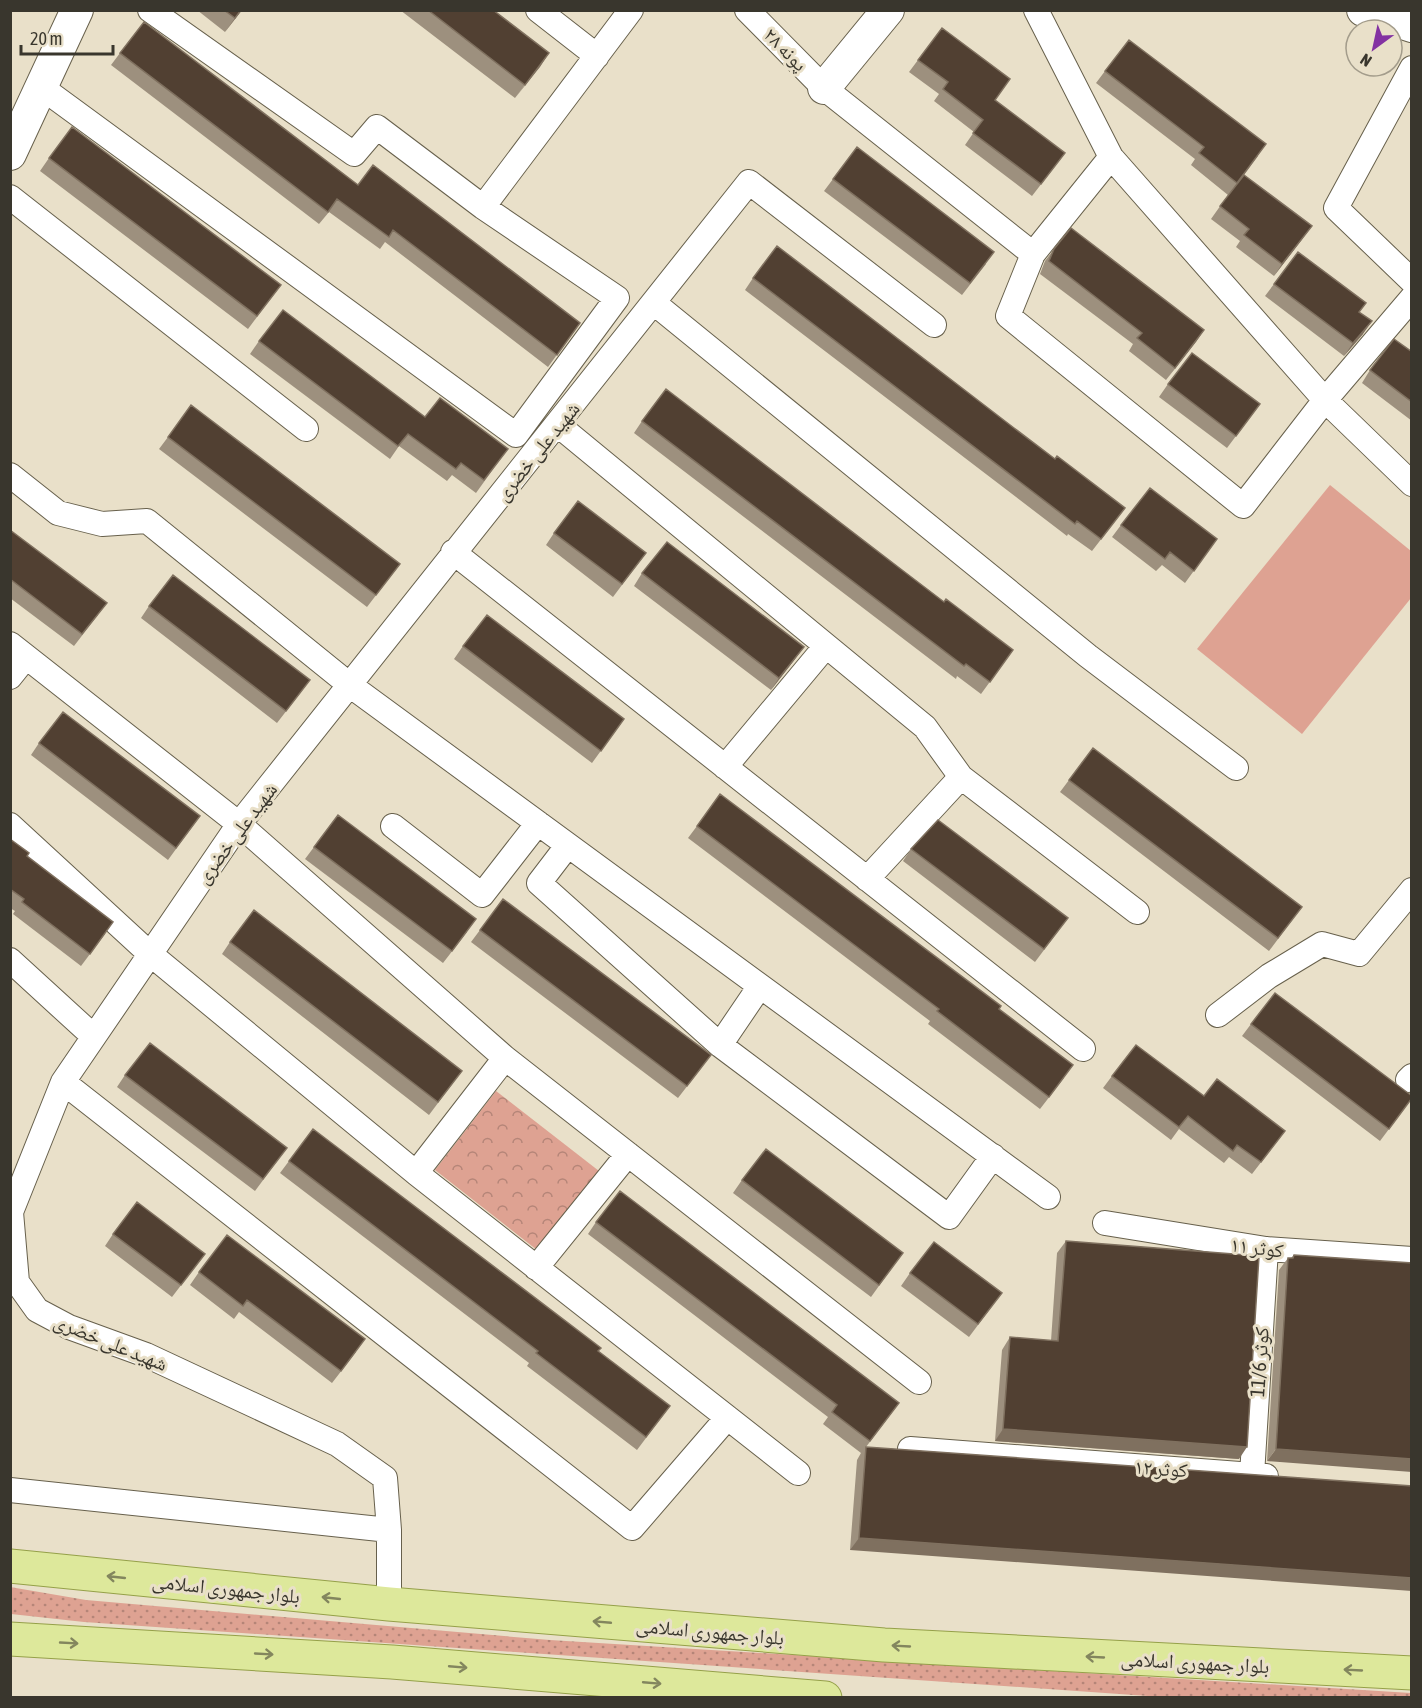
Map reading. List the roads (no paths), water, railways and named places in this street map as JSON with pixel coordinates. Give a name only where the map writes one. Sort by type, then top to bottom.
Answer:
[{"type":"main road","name":"بلوار جمهوری اسلامی","points":[[10,1566],[389,1604],[884,1645],[1412,1673]]},
{"type":"main road","points":[[10,1639],[392,1662],[825,1698]]},
{"type":"street","points":[[10,154],[77,10]]},
{"type":"street","points":[[41,87],[516,435],[617,298],[483,207],[377,127],[354,154],[150,10]]},
{"type":"street","points":[[538,10],[597,56]]},
{"type":"street","points":[[483,207],[631,10]]},
{"type":"street","name":"پونه ۲۸","points":[[747,10],[824,88],[1033,254]]},
{"type":"street","points":[[824,88],[888,10]]},
{"type":"street","points":[[1036,10],[1111,157],[1325,400],[1412,484]]},
{"type":"street","points":[[1363,10],[1412,26]]},
{"type":"street","points":[[1412,68],[1336,208],[1412,281]]},
{"type":"street","points":[[1111,157],[1033,254],[1008,316],[1243,506],[1325,400],[1412,298]]},
{"type":"street","name":"شهید علی خضری","points":[[389,1604],[389,1530],[385,1478],[337,1444],[146,1355],[69,1327],[37,1310],[17,1282],[10,1212],[63,1082],[239,824],[351,686],[453,552],[558,425],[749,182],[934,325]]},
{"type":"street","points":[[10,197],[306,429]]},
{"type":"street","points":[[654,303],[1088,656],[1236,768]]},
{"type":"street","points":[[558,425],[925,727],[961,777],[1137,912]]},
{"type":"street","points":[[10,475],[58,513],[102,524],[147,521],[351,686],[1048,1197]]},
{"type":"street","points":[[453,552],[1083,1049]]},
{"type":"street","points":[[725,767],[826,646]]},
{"type":"street","points":[[10,678],[18,651],[239,824],[505,1058],[919,1382]]},
{"type":"street","points":[[867,879],[961,777]]},
{"type":"street","points":[[393,826],[482,895],[538,823]]},
{"type":"street","points":[[10,825],[149,953],[416,1173],[798,1473]]},
{"type":"street","points":[[568,845],[539,883],[720,1045],[949,1217],[993,1156]]},
{"type":"street","points":[[1218,1015],[1269,976],[1322,945],[1359,954],[1412,890]]},
{"type":"street","points":[[10,960],[93,1036]]},
{"type":"street","points":[[720,1045],[760,986]]},
{"type":"street","points":[[416,1173],[505,1058]]},
{"type":"street","points":[[63,1082],[632,1528],[726,1418]]},
{"type":"street","points":[[536,1268],[628,1154]]},
{"type":"street","name":"کوثر ۱۱","points":[[1105,1223],[1266,1249],[1412,1259]]},
{"type":"street","name":"کوثر 11/6","points":[[1252,1475],[1266,1249]]},
{"type":"street","name":"کوثر ۱۲","points":[[910,1449],[1286,1477]]},
{"type":"street","points":[[10,1490],[389,1530]]}]
